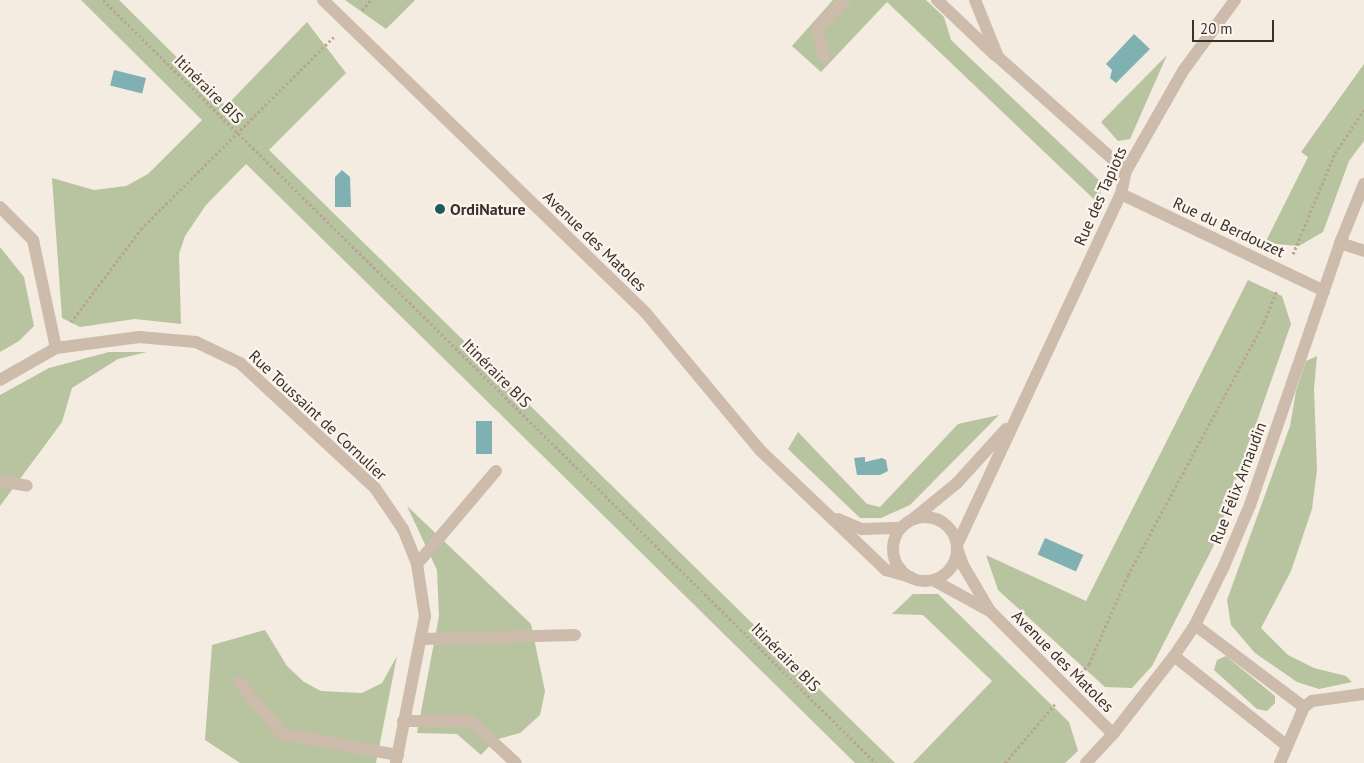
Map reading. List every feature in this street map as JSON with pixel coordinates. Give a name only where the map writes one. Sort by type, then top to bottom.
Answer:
[{"type":"street","name":"Avenue des Matoles","points":[[323,0],[646,312],[760,451],[832,516],[886,570],[910,577]]},
{"type":"street","points":[[824,56],[817,28],[845,0]]},
{"type":"street","points":[[937,0],[1126,171]]},
{"type":"street","points":[[975,0],[998,57]]},
{"type":"street","name":"Rue des Tapiots","points":[[957,546],[1121,194],[1126,171],[1183,71],[1235,0]]},
{"type":"street","name":"Rue Félix Arnaudin","points":[[1086,763],[1113,734],[1195,626],[1250,505],[1340,243],[1364,184]]},
{"type":"street","name":"Rue du Berdouzet","points":[[1121,194],[1324,290]]},
{"type":"street","points":[[0,206],[33,240],[56,348]]},
{"type":"street","points":[[1340,243],[1364,251]]},
{"type":"street","name":"Rue Toussaint de Cornulier","points":[[0,380],[56,348],[149,338],[196,342],[240,363],[375,488],[403,529],[417,564],[425,616],[397,759],[282,734],[238,682]]},
{"type":"street","name":"Rue des Tapiots","points":[[911,520],[957,483],[1016,418]]},
{"type":"street","points":[[417,564],[496,471]]},
{"type":"street","points":[[0,481],[27,486]]},
{"type":"street","name":"Avenue des Matoles","points":[[832,516],[862,529],[900,528]]},
{"type":"street","points":[[921,517],[941,520],[954,535],[957,546],[954,563],[933,580],[910,577],[897,565],[893,546],[900,528],[911,520],[921,517]]},
{"type":"street","name":"Avenue des Matoles","points":[[957,546],[963,565],[990,611],[1113,734]]},
{"type":"street","name":"Avenue des Matoles","points":[[933,580],[990,611]]},
{"type":"street","points":[[1195,626],[1308,704],[1364,694]]},
{"type":"street","points":[[421,639],[575,635]]},
{"type":"street","points":[[1174,656],[1286,745]]},
{"type":"street","points":[[1280,763],[1286,745],[1308,704]]},
{"type":"street","points":[[403,721],[470,721],[516,763]]},
{"type":"path","name":"Itinéraire BIS","points":[[103,0],[237,135],[876,763]]},
{"type":"path","points":[[52,330],[71,322],[141,229],[348,24]]},
{"type":"path","points":[[1005,763],[1089,664],[1128,575],[1264,322],[1336,152],[1364,110]]},
{"type":"green space","points":[[81,0],[119,0],[226,106],[307,22],[346,73],[269,150],[895,763],[855,763],[246,164],[206,205],[185,236],[179,254],[181,324],[135,319],[80,327],[62,318],[52,178],[94,190],[126,186],[148,174],[202,120]]},
{"type":"green space","points":[[345,0],[415,0],[386,29]]},
{"type":"green space","points":[[833,0],[926,0],[944,17],[951,40],[1101,182],[1100,205],[887,2],[821,72],[792,46]]},
{"type":"green space","points":[[1167,55],[1130,139],[1118,141],[1101,122]]},
{"type":"green space","points":[[1364,64],[1364,141],[1349,161],[1323,232],[1299,246],[1265,243],[1308,157],[1301,152]]},
{"type":"green space","points":[[0,247],[24,277],[34,326],[19,341],[0,352]]},
{"type":"green space","points":[[1248,280],[1282,296],[1291,324],[1213,547],[1152,666],[1132,688],[1105,687],[998,590],[986,555],[1086,601]]},
{"type":"green space","points":[[109,352],[147,352],[118,359],[72,388],[62,422],[0,506],[0,395],[49,368]]},
{"type":"green space","points":[[1317,356],[1314,389],[1317,470],[1312,509],[1291,571],[1261,628],[1288,655],[1314,668],[1346,676],[1352,682],[1319,689],[1297,682],[1255,653],[1231,625],[1227,600],[1290,426],[1296,391],[1306,361]]},
{"type":"green space","points":[[999,415],[910,505],[881,518],[860,518],[788,449],[798,432],[867,504],[880,507],[958,424]]},
{"type":"green space","points":[[407,506],[531,624],[545,691],[540,715],[520,733],[495,740],[481,755],[457,734],[417,733],[439,616],[437,570]]},
{"type":"green space","points":[[913,594],[938,594],[1069,722],[1078,751],[1065,763],[913,763],[992,681],[923,615],[892,614]]},
{"type":"green space","points":[[265,630],[287,666],[304,682],[321,691],[362,693],[382,683],[397,656],[376,763],[240,763],[205,740],[212,645]]},
{"type":"green space","points":[[1226,656],[1275,696],[1275,703],[1267,711],[1257,709],[1214,670],[1217,660]]},
{"type":"water","points":[[1134,34],[1150,49],[1116,83],[1110,78],[1112,70],[1106,64]]},
{"type":"water","points":[[114,70],[146,78],[142,94],[110,86]]},
{"type":"water","points":[[342,170],[350,177],[351,207],[335,207],[335,177]]},
{"type":"water","points":[[476,421],[492,421],[492,454],[476,454]]},
{"type":"water","points":[[865,457],[865,462],[882,458],[886,460],[888,471],[880,475],[857,475],[854,458]]},
{"type":"water","points":[[1045,538],[1083,555],[1076,572],[1038,554]]},
{"type":"place","name":"OrdiNature","points":[[440,209]]}]
